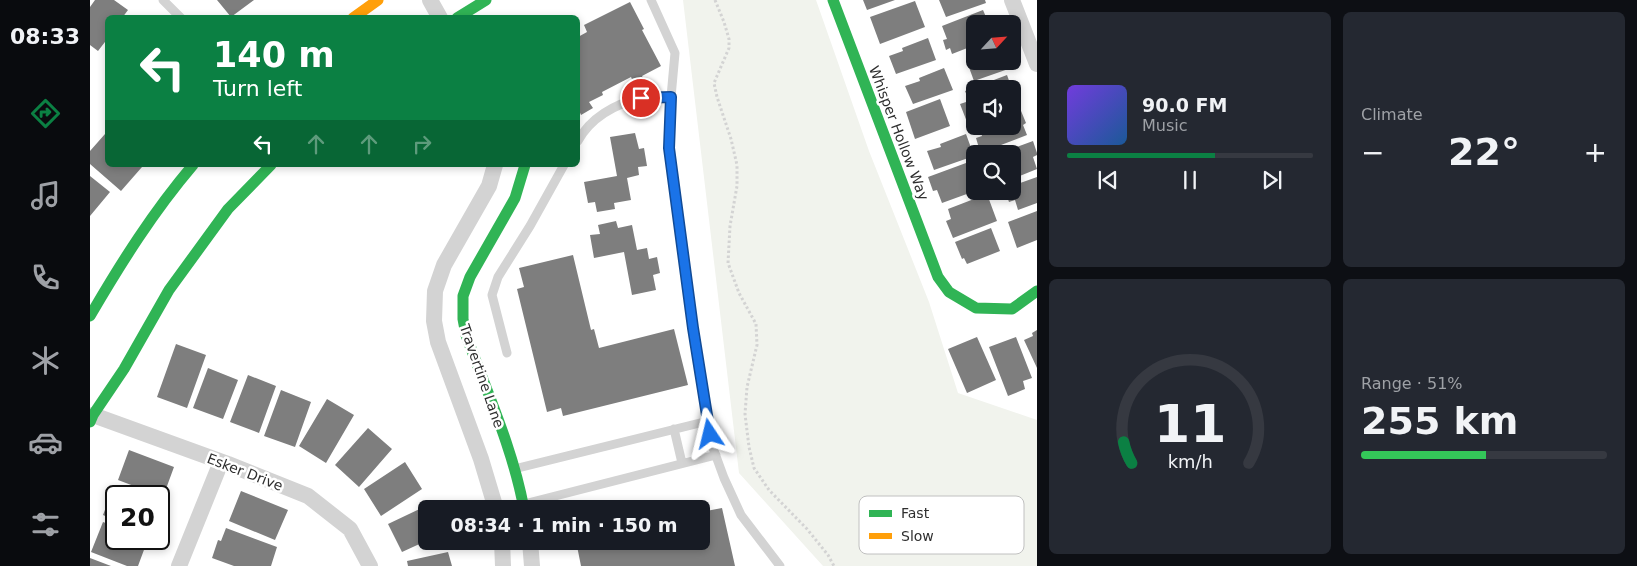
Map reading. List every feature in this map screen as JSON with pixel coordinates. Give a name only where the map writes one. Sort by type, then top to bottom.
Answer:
[{"type":"street","points":[[357,15],[378,0]]},
{"type":"street","points":[[430,0],[438,15]]},
{"type":"street","points":[[466,11],[486,0]]},
{"type":"street","name":"Whisper Hollow Way","points":[[833,0],[938,277],[949,292],[976,308],[1012,309],[1037,291]]},
{"type":"street","points":[[1012,0],[1037,64]]},
{"type":"street","points":[[90,316],[112,277],[144,228],[191,167]]},
{"type":"street","points":[[91,417],[124,368],[169,290],[228,209],[269,167]]},
{"type":"street","name":"Travertine Lane","points":[[493,500],[481,459],[438,342],[434,321],[435,291],[444,265],[489,186],[495,167]]},
{"type":"street","name":"Travertine Lane","points":[[522,500],[514,469],[466,335],[463,319],[464,296],[470,277],[515,198],[524,167]]},
{"type":"street","name":"Esker Drive","points":[[91,417],[221,462],[308,496],[350,529],[370,566]]},
{"type":"street","points":[[179,566],[221,462]]},
{"type":"street","points":[[502,550],[503,566]]},
{"type":"street","points":[[531,550],[532,566]]},
{"type":"lane","points":[[163,0],[178,15]]},
{"type":"lane","points":[[651,0],[675,53],[669,148],[693,328],[708,421],[724,478],[741,515],[780,566]]},
{"type":"lane","points":[[580,137],[584,130],[608,110],[641,98],[671,97]]},
{"type":"lane","points":[[507,353],[492,295],[498,277],[530,226],[563,167]]},
{"type":"lane","points":[[514,469],[708,421]]},
{"type":"lane","points":[[674,429],[682,463]]},
{"type":"lane","points":[[546,500],[716,454]]},
{"type":"path","points":[[715,0],[729,39],[729,48],[714,83],[737,165],[737,186],[730,226],[728,263],[739,293],[756,324],[756,345],[748,387],[746,414],[749,447],[754,468],[769,490],[807,529],[828,555],[834,566]]},
{"type":"shaded area","points":[[683,0],[816,0],[869,151],[929,302],[958,393],[1037,420],[1037,566],[823,566],[739,473]]},
{"type":"building","points":[[95,0],[114,0],[128,10],[124,15],[105,15],[105,42],[98,51],[90,45],[90,7]]},
{"type":"building","points":[[217,0],[254,0],[234,15],[229,15]]},
{"type":"building","points":[[863,0],[895,0],[867,10]]},
{"type":"building","points":[[939,0],[985,0],[986,3],[946,17]]},
{"type":"building","points":[[915,1],[925,27],[880,44],[870,17]]},
{"type":"building","points":[[630,2],[661,66],[642,76],[645,83],[636,88],[631,77],[602,92],[603,95],[589,102],[593,108],[581,115],[580,36],[587,32],[584,25]]},
{"type":"building","points":[[983,10],[985,15],[970,15]]},
{"type":"building","points":[[966,17],[966,49],[952,54],[950,48],[946,50],[943,40],[947,39],[942,26]]},
{"type":"building","points":[[928,38],[936,60],[896,74],[889,56],[903,51],[902,48]]},
{"type":"building","points":[[944,68],[953,90],[913,104],[905,86],[920,81],[919,78]]},
{"type":"building","points":[[970,70],[1005,70],[977,80],[974,80]]},
{"type":"building","points":[[1007,75],[1009,80],[994,80]]},
{"type":"building","points":[[940,99],[950,126],[915,139],[906,112]]},
{"type":"building","points":[[966,102],[966,119],[960,104]]},
{"type":"building","points":[[1021,111],[1026,123],[1023,125],[1027,135],[1001,145],[978,145],[976,138],[982,136],[1021,135]]},
{"type":"building","points":[[635,133],[639,149],[644,148],[647,166],[638,167],[639,175],[627,178],[631,200],[614,203],[615,209],[597,212],[595,202],[588,203],[584,182],[617,176],[610,137]]},
{"type":"building","points":[[105,134],[105,167],[142,167],[121,191],[90,164],[90,151]]},
{"type":"building","points":[[966,134],[970,145],[966,145],[966,159],[934,170],[927,151],[941,147],[940,144]]},
{"type":"building","points":[[1033,141],[1037,155],[1033,157],[1037,169],[1021,175],[1021,145]]},
{"type":"building","points":[[966,163],[966,194],[942,203],[937,190],[933,191],[928,177]]},
{"type":"building","points":[[90,176],[110,192],[90,216]]},
{"type":"building","points":[[1037,177],[1037,203],[1018,210],[1015,200],[1021,200],[1021,183]]},
{"type":"building","points":[[971,200],[989,200],[997,221],[953,238],[946,221],[951,219],[948,209]]},
{"type":"building","points":[[1037,211],[1037,240],[1017,248],[1008,222]]},
{"type":"building","points":[[616,221],[618,228],[632,225],[637,250],[647,248],[649,259],[657,257],[660,273],[653,275],[656,290],[632,295],[624,252],[594,258],[590,235],[600,234],[598,225]]},
{"type":"building","points":[[991,228],[1000,251],[967,264],[964,258],[962,259],[955,242]]},
{"type":"building","points":[[573,255],[591,330],[594,329],[599,348],[674,329],[688,385],[563,416],[561,408],[547,412],[517,289],[524,287],[519,268]]},
{"type":"building","points":[[1037,330],[1037,368],[1024,340],[1033,336],[1032,333]]},
{"type":"building","points":[[977,337],[996,380],[967,393],[948,349]]},
{"type":"building","points":[[1016,337],[1032,378],[1023,381],[1025,389],[1008,396],[989,347]]},
{"type":"building","points":[[176,344],[206,355],[187,408],[157,397]]},
{"type":"building","points":[[208,368],[238,380],[223,419],[193,408]]},
{"type":"building","points":[[248,375],[276,386],[259,433],[230,422]]},
{"type":"building","points":[[281,390],[311,402],[295,447],[264,436]]},
{"type":"building","points":[[327,399],[354,415],[326,463],[299,446]]},
{"type":"building","points":[[368,428],[392,449],[359,487],[335,465]]},
{"type":"building","points":[[129,450],[174,467],[167,485],[131,485],[118,480]]},
{"type":"building","points":[[405,462],[422,489],[381,516],[364,489]]},
{"type":"building","points":[[241,491],[288,510],[275,540],[229,521]]},
{"type":"building","points":[[722,508],[735,566],[581,566],[578,550],[710,550],[710,510]]},
{"type":"building","points":[[418,510],[418,545],[402,552],[388,524]]},
{"type":"building","points":[[103,522],[105,523],[105,550],[144,550],[138,566],[127,566],[91,552]]},
{"type":"building","points":[[226,528],[277,547],[271,566],[234,566],[212,558],[218,540],[221,541]]},
{"type":"building","points":[[448,552],[452,566],[408,566],[407,561]]},
{"type":"building","points":[[90,558],[111,566],[90,566]]},
{"type":"traffic: fast","points":[[462,15],[486,0]]},
{"type":"traffic: fast","points":[[833,0],[938,277],[949,292],[976,308],[1012,309],[1037,291]]},
{"type":"traffic: fast","points":[[90,316],[138,238],[191,167]]},
{"type":"traffic: fast","points":[[90,422],[124,369],[169,290],[228,209],[269,167]]},
{"type":"traffic: fast","points":[[522,500],[506,443],[466,335],[463,319],[463,296],[470,277],[515,198],[524,167]]},
{"type":"traffic: slow","points":[[357,15],[378,0]]},
{"type":"route","points":[[641,98],[671,97],[669,148],[693,328],[710,434]]}]
